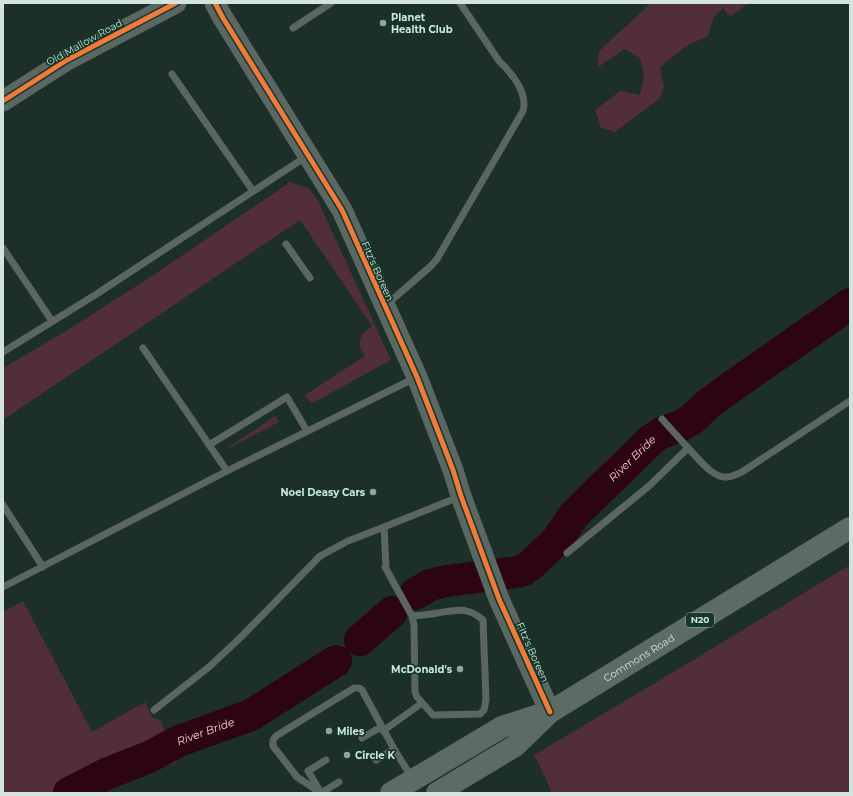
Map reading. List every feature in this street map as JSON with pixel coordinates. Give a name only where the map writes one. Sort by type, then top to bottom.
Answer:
[{"type":"highway","name":"Commons Road","points":[[437,793],[515,746],[550,712],[850,528]]},
{"type":"highway","name":"Commons Road","points":[[391,793],[502,727],[550,712]]},
{"type":"street","name":"Old Mallow Road","points":[[3,101],[67,60],[176,3]]},
{"type":"street","name":"Fitz's Boreen","points":[[215,3],[342,210],[417,377],[453,470],[499,599],[550,712]]},
{"type":"lane","points":[[293,28],[331,3]]},
{"type":"lane","points":[[384,306],[431,266],[437,259],[523,111],[524,105],[522,92],[460,3]]},
{"type":"lane","points":[[172,74],[253,192]]},
{"type":"lane","points":[[3,352],[308,156]]},
{"type":"lane","points":[[286,244],[310,278]]},
{"type":"lane","points":[[3,248],[52,321]]},
{"type":"lane","points":[[143,348],[227,471]]},
{"type":"lane","points":[[3,587],[227,471],[417,377]]},
{"type":"lane","points":[[209,445],[286,396],[307,431]]},
{"type":"lane","points":[[662,419],[710,470],[719,477],[728,478],[742,472],[850,401]]},
{"type":"lane","points":[[567,553],[649,486],[688,448]]},
{"type":"lane","points":[[154,710],[209,667],[241,637],[320,556],[348,542],[461,496]]},
{"type":"lane","points":[[3,505],[43,567]]},
{"type":"lane","points":[[384,527],[386,568],[385,567],[412,616],[415,633],[415,692],[417,697],[433,715],[475,715],[482,712],[486,700],[483,620],[467,610],[453,610],[436,614],[412,616]]},
{"type":"lane","points":[[321,793],[297,776],[274,746],[273,740],[276,736],[354,688],[359,688],[362,690],[382,729],[413,780]]},
{"type":"lane","points":[[362,738],[382,729],[422,703]]},
{"type":"lane","points":[[376,760],[394,749]]},
{"type":"lane","points":[[321,793],[308,771],[326,760]]},
{"type":"lane","points":[[321,793],[339,782]]},
{"type":"shaded area","points":[[651,3],[748,3],[730,17],[723,8],[714,17],[708,36],[686,46],[660,67],[664,88],[658,100],[615,132],[601,128],[595,110],[620,91],[640,95],[644,75],[640,58],[624,49],[597,68],[599,51]]},
{"type":"shaded area","points":[[290,182],[310,189],[318,201],[391,360],[313,403],[309,401],[305,395],[365,356],[359,345],[362,334],[372,326],[300,220],[3,420],[3,368],[66,331],[152,276]]},
{"type":"shaded area","points":[[275,416],[279,422],[223,451]]},
{"type":"shaded area","points":[[850,565],[850,793],[552,793],[534,755]]},
{"type":"shaded area","points":[[23,601],[92,732],[145,702],[152,717],[161,721],[177,762],[94,793],[3,793],[3,612]]},
{"type":"waterway","name":"River Bride","points":[[415,594],[430,585],[446,581],[524,570],[557,540],[574,515],[651,440],[663,432],[678,427],[691,420],[707,405],[727,390],[850,304]]},
{"type":"waterway","name":"River Bride","points":[[360,640],[392,612]]},
{"type":"waterway","name":"River Bride","points":[[69,793],[106,774],[149,757],[179,741],[251,715],[336,661]]},
{"type":"cycle path","points":[[3,101],[67,60],[176,3]]},
{"type":"cycle path","points":[[215,3],[342,210],[417,377],[453,470],[499,599],[550,712]]},
{"type":"place","name":"Planet Health Club","points":[[383,23]]},
{"type":"place","name":"Noel Deasy Cars","points":[[373,492]]},
{"type":"place","name":"McDonald's","points":[[460,669]]},
{"type":"place","name":"Miles","points":[[329,731]]},
{"type":"place","name":"Circle K","points":[[347,755]]}]
